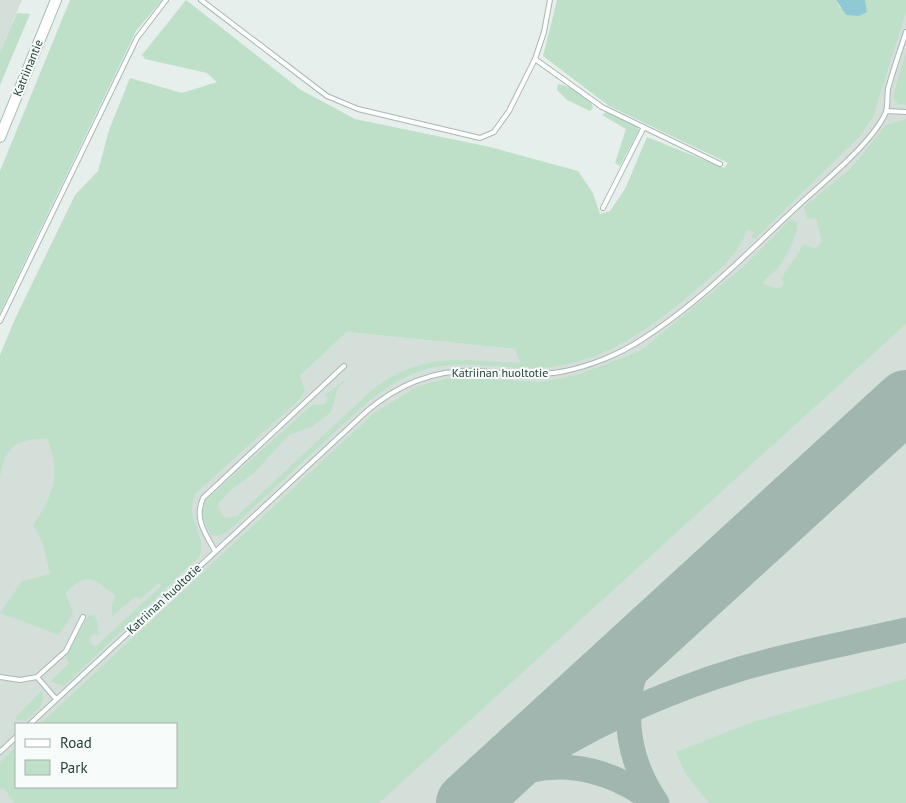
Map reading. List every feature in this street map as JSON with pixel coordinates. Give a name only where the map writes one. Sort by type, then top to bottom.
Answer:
[{"type":"main road","name":"Katriinantie","points":[[0,137],[56,0]]},
{"type":"lane","points":[[0,322],[137,38],[166,0]]},
{"type":"lane","points":[[201,0],[327,96],[358,109],[480,138],[494,132],[509,111],[536,59],[544,32],[550,0]]},
{"type":"lane","name":"Katriinan huoltotie","points":[[31,723],[366,410],[400,387],[424,378],[458,371],[525,374],[560,372],[596,361],[641,340],[685,308],[814,191],[860,145],[886,111],[888,91],[906,32]]},
{"type":"lane","points":[[536,59],[602,106],[720,164]]},
{"type":"lane","points":[[886,111],[906,112]]},
{"type":"lane","points":[[603,208],[644,127]]},
{"type":"lane","points":[[215,551],[199,519],[199,506],[203,498],[344,366]]},
{"type":"lane","points":[[0,677],[20,680],[37,677],[66,651],[83,617]]},
{"type":"lane","points":[[37,677],[56,699]]},
{"type":"lane","points":[[0,752],[15,738]]},
{"type":"shaded area","points":[[0,0],[22,0],[0,52]]},
{"type":"shaded area","points":[[906,0],[906,803],[0,803],[0,445],[60,422],[167,501],[347,332],[516,349],[883,35]]},
{"type":"green space","points":[[70,0],[162,0],[136,31],[0,313],[0,171]]},
{"type":"green space","points":[[186,0],[301,90],[355,119],[490,147],[578,171],[593,193],[600,214],[610,211],[625,189],[647,137],[724,168],[728,163],[609,106],[543,56],[557,0],[836,0],[840,8],[867,12],[865,0],[906,0],[906,12],[873,117],[860,136],[756,238],[751,238],[754,232],[747,230],[739,247],[728,261],[664,316],[627,341],[607,351],[564,365],[526,368],[447,365],[417,372],[403,378],[354,414],[227,532],[218,536],[211,535],[201,515],[206,500],[312,405],[325,404],[328,399],[325,395],[347,378],[337,390],[331,412],[313,426],[289,435],[254,473],[230,491],[218,504],[222,516],[229,518],[237,516],[373,389],[391,377],[409,368],[426,363],[460,360],[519,363],[520,361],[517,357],[516,349],[347,332],[300,376],[305,391],[300,399],[196,493],[192,511],[201,541],[199,557],[64,686],[50,682],[69,663],[66,658],[67,653],[88,616],[94,615],[98,623],[97,630],[100,633],[97,636],[94,633],[91,636],[90,642],[95,647],[161,586],[159,583],[140,599],[135,597],[112,616],[112,604],[116,596],[91,580],[79,582],[66,593],[73,613],[59,635],[0,613],[22,581],[50,574],[43,544],[33,525],[50,494],[53,484],[54,463],[47,439],[27,440],[14,446],[9,451],[2,466],[0,477],[0,355],[14,321],[75,195],[98,171],[109,130],[130,78],[182,93],[217,82],[207,73],[145,59],[142,55]]},
{"type":"green space","points":[[17,13],[30,14],[0,85],[0,52]]},
{"type":"green space","points":[[906,52],[906,105],[898,104],[893,97]]},
{"type":"green space","points":[[558,84],[584,95],[593,108],[590,111],[567,100],[557,90]]},
{"type":"green space","points":[[606,112],[635,124],[639,130],[620,166],[615,163],[626,129],[602,115]]},
{"type":"green space","points":[[906,119],[906,324],[379,803],[14,803],[4,788],[0,789],[0,762],[15,748],[15,788],[178,788],[178,723],[41,723],[374,413],[418,386],[454,377],[540,382],[577,375],[640,351],[741,269],[791,219],[797,222],[797,227],[791,247],[780,266],[763,284],[776,288],[782,287],[784,282],[781,279],[804,244],[815,249],[822,242],[816,218],[807,219],[804,207],[851,168],[886,125]]},
{"type":"green space","points":[[906,679],[906,803],[709,803],[685,773],[676,752],[752,722]]},
{"type":"green space","points":[[41,691],[44,698],[40,707],[25,721],[17,720],[15,718]]},
{"type":"water","points":[[836,0],[865,0],[867,12],[859,16],[846,15]]},
{"type":"taxiway","points":[[657,803],[645,783],[636,762],[628,718],[630,695],[635,673],[644,652],[657,632],[689,600]]},
{"type":"taxiway","points":[[474,803],[504,781],[568,742],[669,694],[760,663],[906,630]]},
{"type":"taxiway","points":[[527,771],[560,767],[592,771],[623,783],[651,800]]},
{"type":"runway","points":[[467,803],[906,401]]}]
